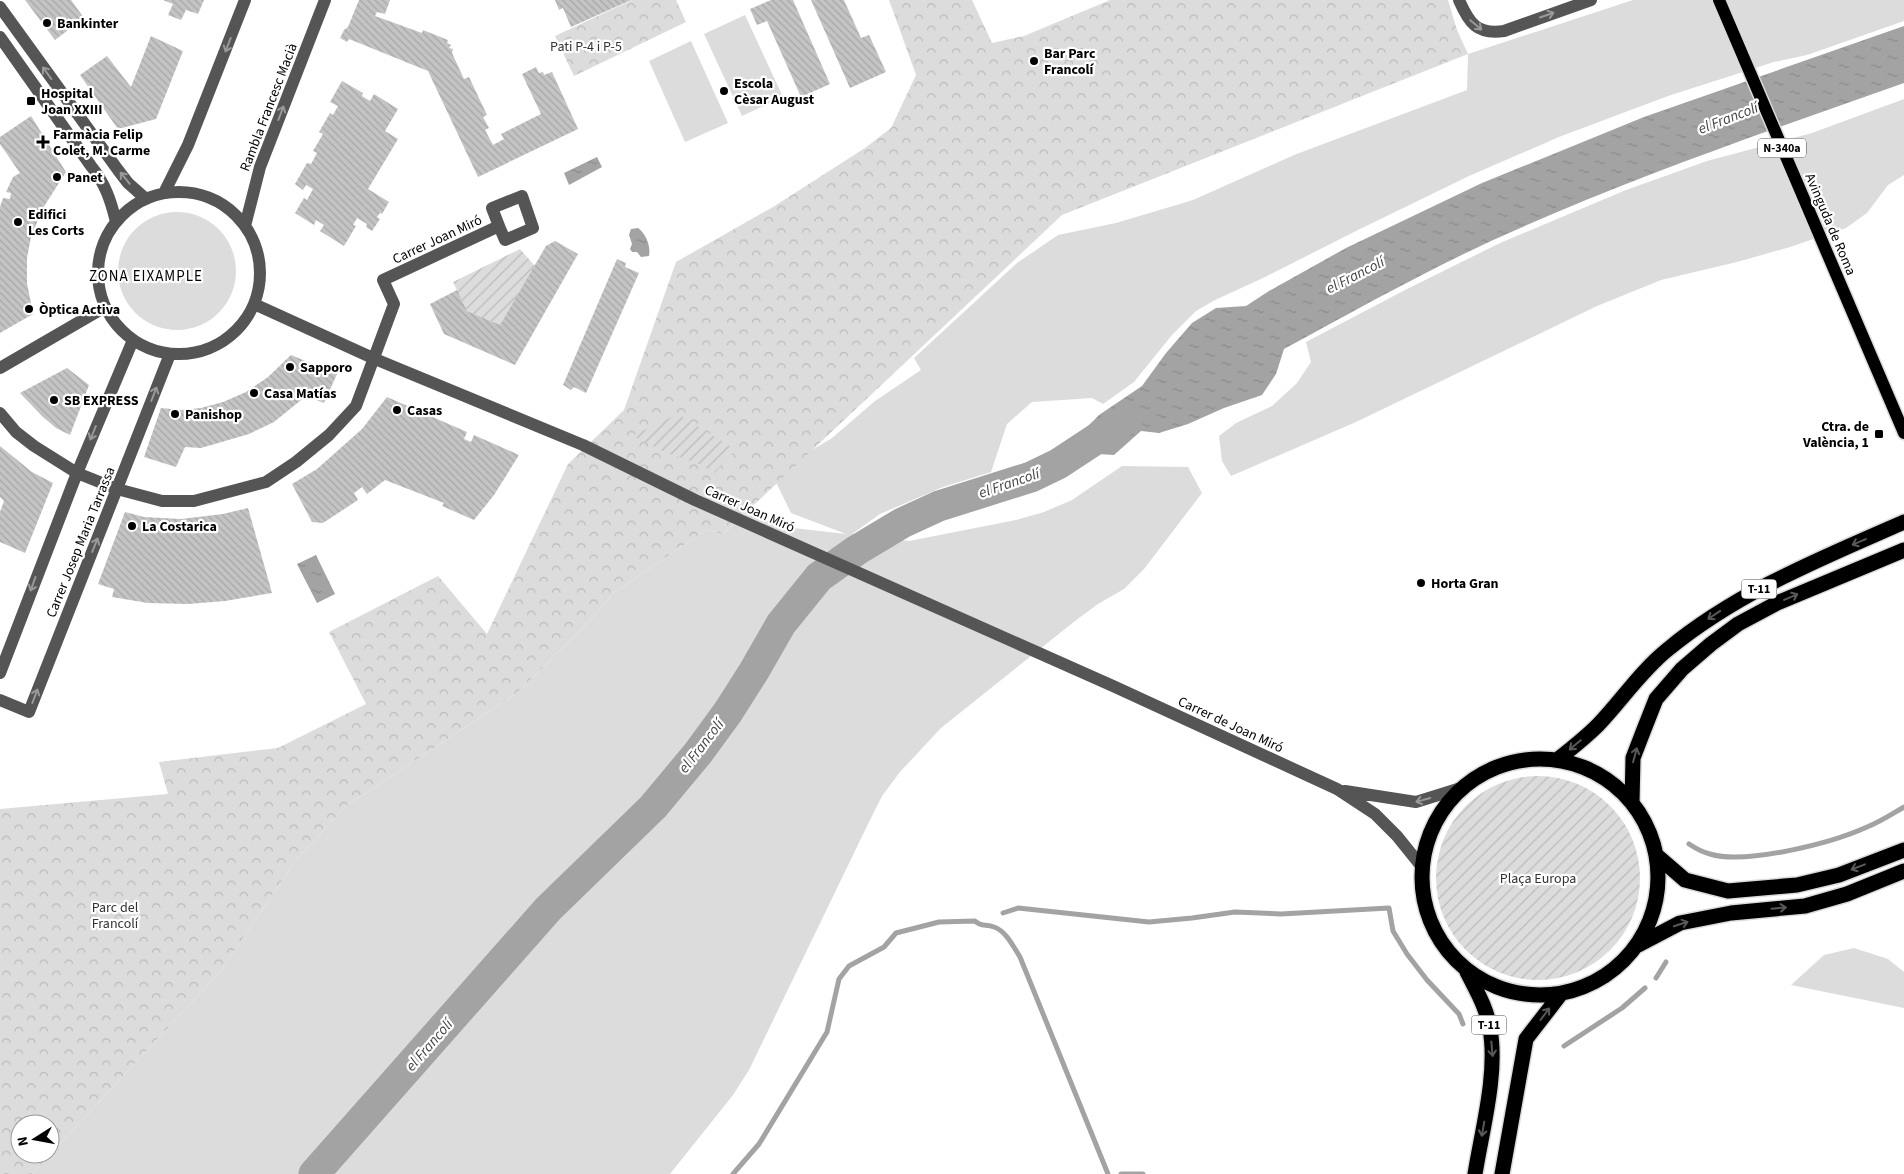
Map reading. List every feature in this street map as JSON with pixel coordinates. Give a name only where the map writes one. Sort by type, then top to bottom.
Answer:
[{"type":"highway","name":"T-11","points":[[1557,760],[1597,726],[1633,684],[1665,651],[1693,629],[1726,607],[1770,584],[1904,522]]},
{"type":"highway","name":"T-11","points":[[1632,803],[1633,758],[1656,700],[1682,669],[1738,624],[1809,589],[1904,550]]},
{"type":"highway","name":"T-11","points":[[1537,759],[1557,760],[1591,770],[1613,784],[1632,803],[1643,819],[1651,836],[1659,874],[1658,893],[1654,911],[1638,945],[1628,958],[1604,978],[1575,991],[1560,994],[1540,996],[1520,994],[1501,989],[1483,981],[1452,956],[1440,940],[1431,922],[1425,904],[1422,867],[1432,829],[1451,799],[1464,787],[1484,773],[1512,762],[1537,759]]},
{"type":"highway","points":[[1656,855],[1685,880],[1728,891],[1797,885],[1839,875],[1904,850]]},
{"type":"highway","points":[[1638,945],[1680,923],[1731,913],[1805,906],[1847,894],[1904,871]]},
{"type":"highway","name":"T-11","points":[[1467,970],[1485,1009],[1490,1028],[1493,1056],[1474,1174]]},
{"type":"highway","name":"T-11","points":[[1502,1174],[1526,1039],[1560,994]]},
{"type":"main road","name":"Avinguda de Roma","points":[[1719,0],[1904,433]]},
{"type":"street","points":[[164,193],[188,146],[246,0]]},
{"type":"street","name":"Rambla Francesc Macià","points":[[245,226],[260,167],[325,0]]},
{"type":"street","points":[[1459,0],[1466,15],[1477,28],[1490,33],[1504,31],[1591,0]]},
{"type":"street","points":[[0,7],[128,183],[146,199]]},
{"type":"street","points":[[0,37],[100,177],[110,198],[116,222]]},
{"type":"street","points":[[164,193],[192,193],[216,200],[235,214],[245,226],[256,247],[260,265],[259,287],[248,317],[237,330],[218,345],[198,352],[170,354],[150,350],[133,340],[121,330],[105,307],[99,288],[98,263],[104,241],[116,222],[128,210],[146,199],[164,193]]},
{"type":"street","name":"Carrer Joan Miró","points":[[374,359],[394,304],[383,280],[499,226]]},
{"type":"street","name":"Carrer Joan Miró","points":[[254,304],[374,359],[583,445],[695,500],[1113,686]]},
{"type":"street","points":[[0,368],[105,307]]},
{"type":"street","name":"Carrer Josep Maria Tarrassa","points":[[0,673],[77,472],[133,340]]},
{"type":"street","name":"Carrer Josep Maria Tarrassa","points":[[0,700],[29,712],[170,354]]},
{"type":"street","points":[[0,413],[16,432],[34,446],[77,472],[117,489],[162,501],[194,501],[266,482],[296,462],[330,435],[356,406],[374,359]]},
{"type":"street","name":"Carrer de Joan Miró","points":[[1113,686],[1337,789],[1375,814],[1397,836],[1422,867]]},
{"type":"street","name":"Carrer de Joan Miró","points":[[1337,789],[1381,798],[1416,802],[1464,787]]},
{"type":"green space","name":"Pati P-4 i P-5","points":[[632,0],[676,0],[686,22],[574,76],[555,36]]},
{"type":"green space","name":"Parc del Francolí","points":[[889,0],[972,0],[992,43],[1024,36],[1110,0],[1448,0],[1457,30],[1468,54],[1062,215],[723,534],[706,530],[615,592],[589,621],[517,693],[346,806],[297,859],[219,973],[60,1144],[60,1114],[10,1114],[10,1164],[41,1164],[32,1174],[0,1174],[0,809],[168,794],[159,762],[278,748],[366,704],[329,632],[438,576],[487,634],[568,464],[624,410],[676,262],[773,207],[865,148],[891,128],[916,75]]},
{"type":"green space","points":[[1633,0],[1904,0],[1904,21],[1807,55],[1774,62],[1668,96],[1559,137],[1469,176],[1215,300],[1196,311],[1172,335],[1134,382],[1103,404],[1092,398],[1032,402],[1007,424],[991,472],[943,487],[880,514],[852,534],[909,541],[1016,520],[1044,512],[1072,500],[1122,466],[1188,467],[1202,493],[1144,569],[1124,589],[1098,604],[1075,621],[941,728],[900,772],[882,796],[749,1070],[733,1095],[670,1174],[32,1174],[41,1164],[60,1164],[60,1144],[219,973],[297,859],[346,806],[517,693],[589,621],[615,592],[706,530],[723,534],[749,510],[776,526],[846,534],[791,513],[772,474],[832,438],[875,401],[921,370],[914,358],[1017,263],[1058,235],[1116,223],[1193,200],[1294,155],[1467,90],[1468,54]]},
{"type":"green space","points":[[745,15],[783,97],[742,116],[704,34]]},
{"type":"green space","points":[[691,41],[728,123],[685,142],[649,61]]},
{"type":"green space","points":[[1904,99],[1904,175],[1888,185],[1867,213],[1846,228],[1737,262],[1661,280],[1597,306],[1356,422],[1231,476],[1222,461],[1219,436],[1236,423],[1272,406],[1297,383],[1311,362],[1306,342],[1500,243],[1626,190],[1707,161],[1812,133]]},
{"type":"green space","points":[[177,212],[200,217],[219,229],[231,248],[236,271],[231,294],[219,313],[200,325],[177,330],[154,325],[135,313],[123,294],[118,271],[123,248],[135,229],[154,217]]},
{"type":"green space","points":[[520,249],[535,266],[500,325],[467,311],[453,282]]},
{"type":"green space","points":[[678,414],[736,450],[715,473],[697,463],[667,453],[632,436]]},
{"type":"green space","name":"Plaça Europa","points":[[1528,776],[1548,776],[1577,783],[1603,799],[1617,813],[1633,839],[1640,868],[1640,888],[1633,917],[1617,943],[1603,957],[1577,973],[1568,976],[1548,980],[1528,980],[1499,973],[1473,957],[1459,943],[1443,917],[1440,908],[1436,888],[1436,868],[1443,839],[1459,813],[1473,799],[1499,783],[1508,780]]},
{"type":"green space","points":[[1854,948],[1888,959],[1904,972],[1904,1008],[1791,985],[1824,955]]},
{"type":"water","points":[[1904,26],[1904,83],[1644,177],[1491,241],[1386,294],[1284,349],[1276,374],[1262,395],[1224,408],[1188,424],[1159,433],[1141,431],[1114,455],[1099,454],[1084,430],[1099,415],[1142,386],[1166,353],[1192,323],[1216,308],[1246,306],[1346,248],[1482,183],[1644,117]]},
{"type":"water","points":[[597,157],[602,167],[569,185],[564,173]]},
{"type":"water","points":[[638,228],[647,240],[649,256],[641,257],[637,252],[632,252],[630,249],[632,244],[629,235],[631,229]]},
{"type":"water","points":[[316,555],[335,594],[317,603],[297,564]]},
{"type":"building","points":[[25,0],[71,0],[84,18],[55,40]]},
{"type":"building","points":[[163,0],[204,0],[198,14],[186,10],[181,20],[168,15],[173,4]]},
{"type":"building","points":[[359,0],[390,0],[385,14],[377,12],[375,16],[422,33],[423,30],[448,40],[447,43],[451,45],[449,48],[453,49],[452,53],[464,79],[469,77],[487,115],[483,117],[489,128],[485,130],[493,145],[504,139],[501,134],[541,114],[522,74],[536,67],[539,73],[543,72],[544,75],[552,72],[578,129],[478,177],[428,71],[349,39],[347,42],[340,38],[348,27]]},
{"type":"building","points":[[555,0],[631,0],[571,27],[563,8],[559,10]]},
{"type":"building","points":[[771,0],[793,0],[830,84],[801,97],[767,21],[757,25],[750,9]]},
{"type":"building","points":[[811,0],[844,0],[861,38],[869,35],[886,72],[850,88]]},
{"type":"building","points":[[151,36],[183,51],[156,119],[118,129],[80,75],[107,56],[131,87]]},
{"type":"building","points":[[342,81],[363,93],[362,96],[370,101],[374,94],[398,109],[385,131],[398,139],[368,189],[389,202],[382,214],[380,213],[377,217],[380,219],[372,231],[366,227],[367,224],[357,218],[353,225],[356,226],[344,246],[320,231],[324,225],[316,220],[314,225],[295,213],[304,198],[307,200],[313,189],[306,185],[303,190],[295,184],[307,163],[311,164],[317,153],[313,151],[323,134],[319,132],[330,113],[333,115],[338,106],[330,102]]},
{"type":"building","name":"Edifici Les Corts","points":[[31,116],[66,172],[43,208],[31,237],[27,258],[27,283],[33,314],[0,333],[0,207],[3,198],[10,199],[11,193],[6,192],[13,177],[20,173],[0,144],[0,137]]},
{"type":"building","points":[[555,241],[578,254],[515,365],[444,334],[430,304],[457,290],[467,311],[500,325],[546,246]]},
{"type":"building","points":[[617,259],[626,263],[625,267],[639,273],[586,393],[574,387],[571,390],[563,385]]},
{"type":"building","points":[[291,355],[337,374],[324,403],[306,396],[274,422],[249,434],[201,448],[185,447],[176,467],[144,457],[161,408],[181,410],[201,408],[223,402],[246,392],[268,377]]},
{"type":"building","name":"SB EXPRESS","points":[[67,368],[89,385],[70,435],[56,428],[20,393]]},
{"type":"building","points":[[387,397],[467,432],[464,439],[471,442],[474,435],[519,455],[494,495],[474,520],[442,506],[444,503],[385,480],[367,494],[362,487],[354,493],[358,500],[323,523],[312,522],[292,484],[317,469],[362,429]]},
{"type":"building","points":[[0,446],[32,472],[53,483],[25,553],[0,542],[0,512],[4,501],[0,497]]},
{"type":"building","points":[[248,508],[272,593],[225,601],[188,604],[148,603],[112,597],[114,589],[98,584],[125,512],[144,517],[181,519],[223,514]]},
{"type":"waterway","name":"el Francolí","points":[[314,1174],[548,909],[653,807],[698,753],[728,712],[781,624],[819,577],[857,550],[902,523],[939,506],[1031,477],[1058,464],[1128,418]]},
{"type":"waterway","points":[[1689,844],[1707,853],[1726,857],[1766,855],[1833,840],[1877,823],[1904,807]]},
{"type":"waterway","points":[[1003,913],[1018,908],[1149,922],[1235,912],[1281,914],[1389,908],[1393,931],[1407,954],[1427,980],[1459,1014],[1463,1024]]},
{"type":"waterway","points":[[733,1174],[759,1144],[827,1032],[839,979],[849,966],[884,947],[896,933],[939,922],[975,921],[982,925],[994,927],[1002,932],[1009,939],[1020,957],[1108,1174]]},
{"type":"waterway","points":[[1656,978],[1666,962]]},
{"type":"waterway","points":[[1564,1046],[1622,1008],[1645,988]]},
{"type":"waterway","points":[[1121,1174],[1143,1174]]},
{"type":"place","name":"Bankinter","points":[[47,23]]},
{"type":"place","name":"Bar Parc Francolí","points":[[1034,61]]},
{"type":"place","name":"Escola Cèsar August","points":[[724,91]]},
{"type":"place","name":"Hospital Joan XXIII","points":[[31,101]]},
{"type":"place","name":"Farmàcia Felip Colet, M. Carme","points":[[43,142]]},
{"type":"place","name":"Panet","points":[[57,177]]},
{"type":"place","name":"Edifici Les Corts","points":[[18,222]]},
{"type":"place","name":"Òptica Activa","points":[[29,309]]},
{"type":"place","name":"Sapporo","points":[[290,367]]},
{"type":"place","name":"Casa Matías","points":[[254,393]]},
{"type":"place","name":"SB EXPRESS","points":[[54,400]]},
{"type":"place","name":"Casas","points":[[397,410]]},
{"type":"place","name":"Panishop","points":[[175,414]]},
{"type":"place","name":"Ctra. de València, 1","points":[[1879,434]]},
{"type":"place","name":"La Costarica","points":[[132,526]]},
{"type":"place","name":"Horta Gran","points":[[1421,583]]},
{"type":"district","name":"ZONA EIXAMPLE","points":[[146,276]]}]
